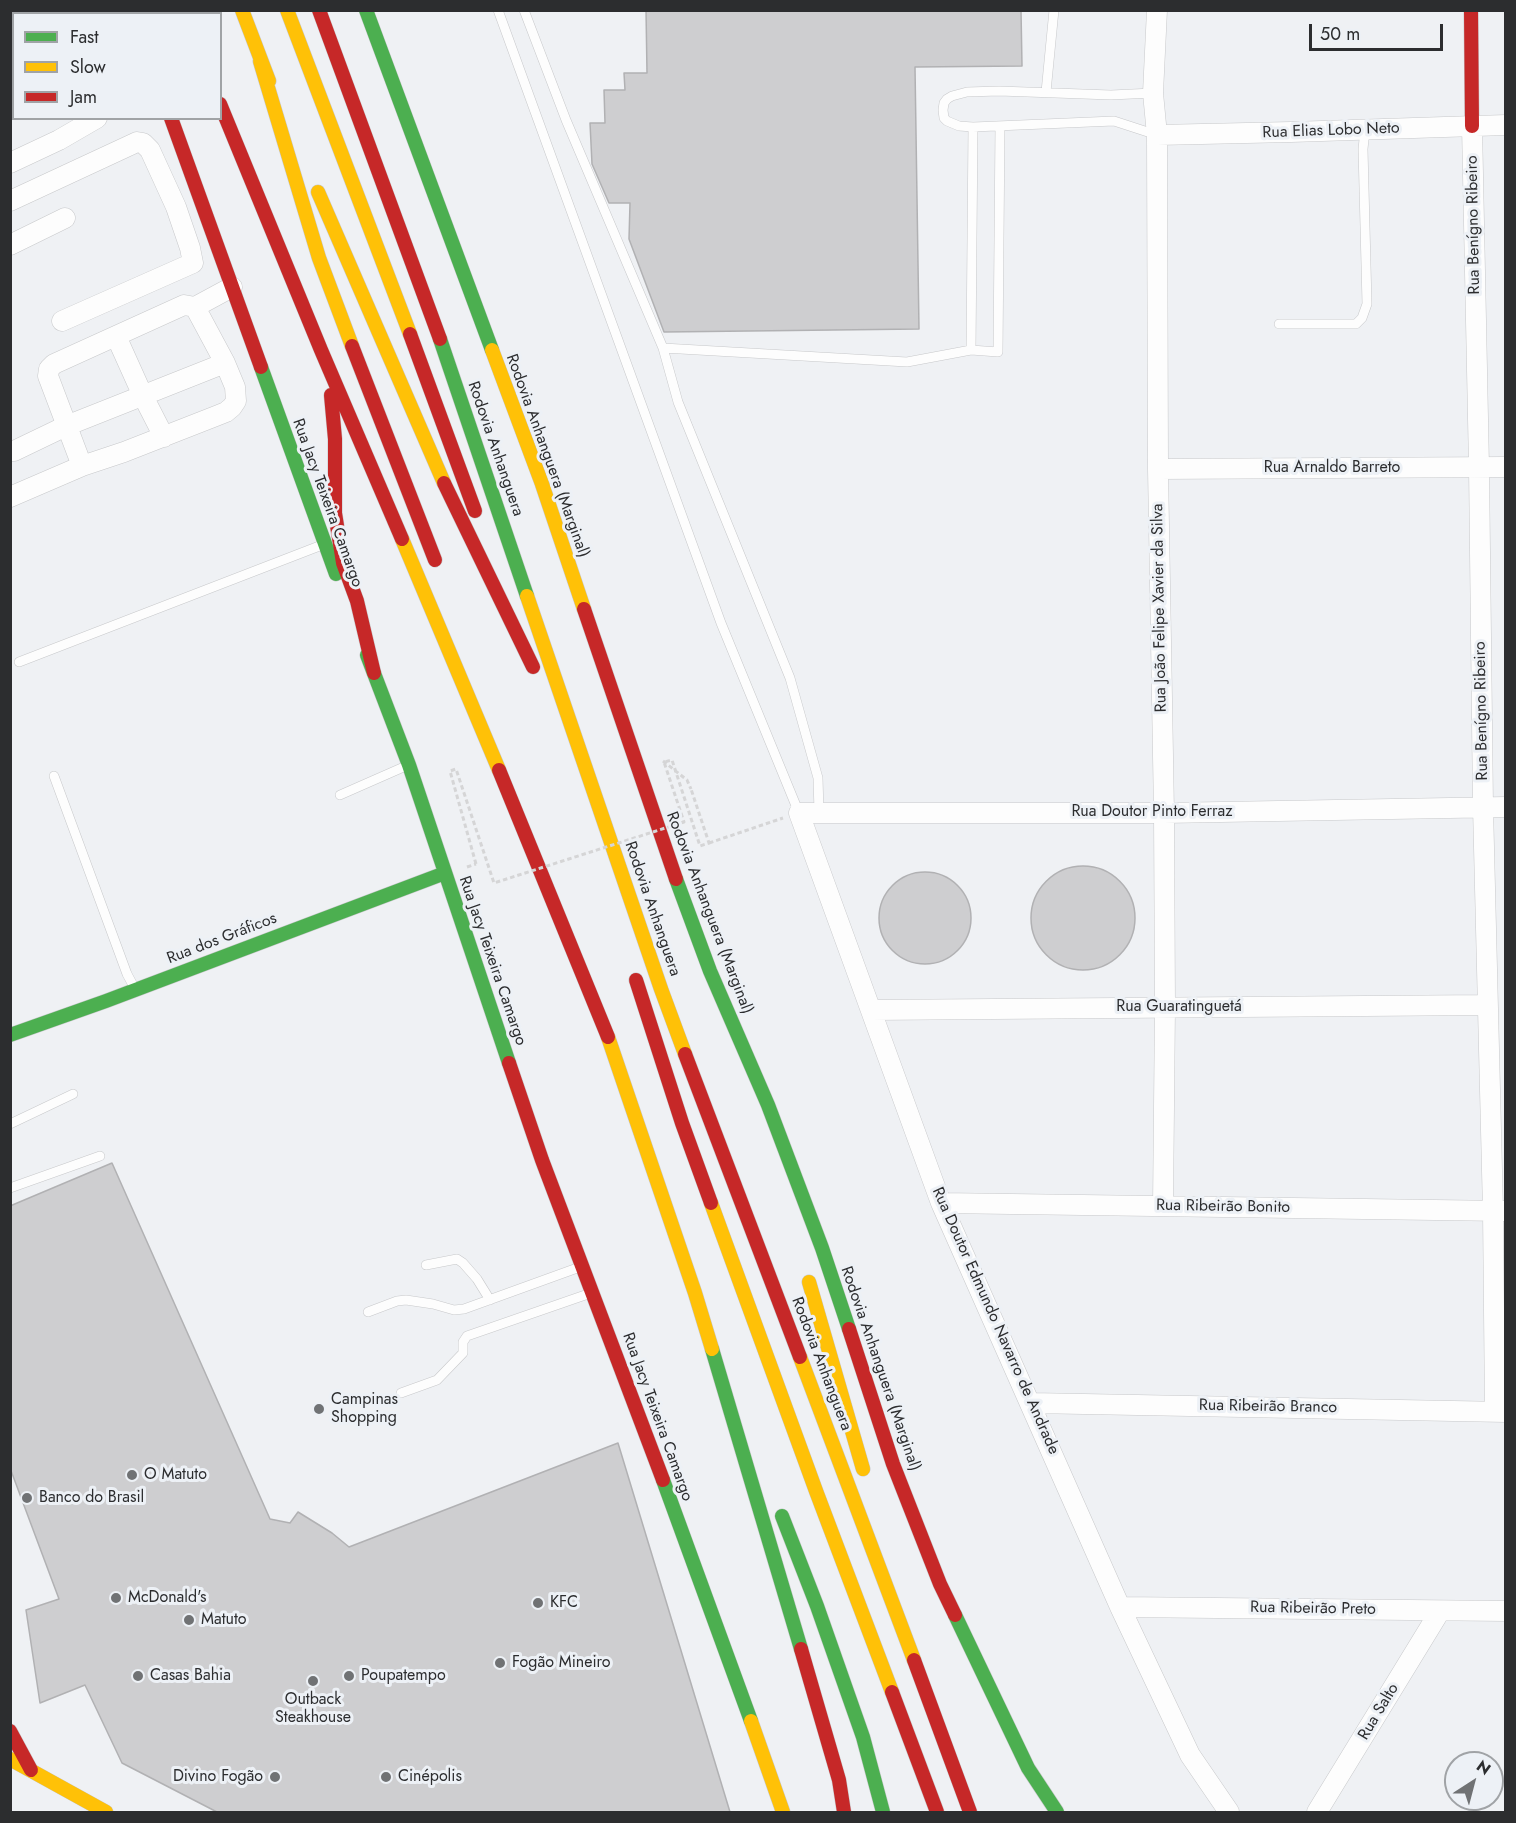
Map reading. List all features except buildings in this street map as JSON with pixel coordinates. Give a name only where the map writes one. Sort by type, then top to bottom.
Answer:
[{"type":"main road","points":[[242,10],[260,61],[319,258],[440,574]]},
{"type":"main road","points":[[287,10],[401,310],[534,673],[438,470],[312,178]]},
{"type":"main road","name":"Rodovia Anhanguera","points":[[319,10],[426,298],[661,989],[970,1812]]},
{"type":"main road","name":"Rodovia Anhanguera (Marginal)","points":[[366,10],[542,484],[679,888],[710,971],[768,1105],[822,1248],[893,1464],[940,1584],[1028,1768],[1057,1812]]},
{"type":"main road","name":"Rua Benígno Ribeiro","points":[[1471,10],[1472,126]]},
{"type":"main road","points":[[260,61],[302,157]]},
{"type":"main road","points":[[222,109],[321,350],[455,662],[613,1050],[695,1293],[818,1704],[839,1780],[844,1812]]},
{"type":"main road","name":"Rua Jacy Teixeira Camargo","points":[[172,120],[324,544],[409,765],[531,1129],[648,1438],[783,1812]]},
{"type":"main road","points":[[321,350],[333,404],[335,513],[339,543],[343,563],[357,601],[374,673]]},
{"type":"main road","points":[[550,858],[581,972]]},
{"type":"main road","name":"Rua dos Gráficos","points":[[10,1035],[445,873]]},
{"type":"main road","points":[[631,967],[682,1123],[820,1502],[937,1812]]},
{"type":"main road","points":[[710,971],[750,1097]]},
{"type":"main road","points":[[807,1274],[868,1486]]},
{"type":"main road","points":[[695,1293],[754,1442]]},
{"type":"main road","points":[[779,1507],[817,1606],[862,1737],[883,1812]]},
{"type":"main road","points":[[880,1532],[918,1670]]},
{"type":"main road","points":[[10,1731],[31,1770]]},
{"type":"main road","points":[[10,1759],[106,1812]]},
{"type":"street","name":"Rua João Felipe Xavier da Silva","points":[[1157,10],[1153,93],[1157,135],[1158,469],[1164,813],[1163,1206]]},
{"type":"street","points":[[10,163],[59,140],[94,120]]},
{"type":"street","name":"Rua Elias Lobo Neto","points":[[1157,135],[1506,125]]},
{"type":"street","name":"Rua Benígno Ribeiro","points":[[1472,126],[1487,1005],[1499,1211],[1500,1412]]},
{"type":"street","points":[[10,201],[137,142],[143,143],[150,150],[176,207],[193,263]]},
{"type":"street","points":[[10,245],[65,218]]},
{"type":"street","points":[[62,321],[218,250]]},
{"type":"street","points":[[82,466],[48,376],[49,369],[54,364],[184,304],[195,307],[232,287]]},
{"type":"street","points":[[10,496],[82,466],[164,437],[226,412],[232,407],[236,400],[235,387],[195,307]]},
{"type":"street","points":[[116,336],[164,437]]},
{"type":"street","points":[[14,451],[66,426],[225,363]]},
{"type":"street","name":"Rua Arnaldo Barreto","points":[[1158,469],[1506,467]]},
{"type":"street","name":"Rua Doutor Pinto Ferraz","points":[[799,813],[1164,813],[1506,807]]},
{"type":"street","name":"Rua Doutor Edmundo Navarro de Andrade","points":[[799,813],[941,1203],[1120,1607],[1190,1755],[1229,1812]]},
{"type":"street","name":"Rua Guaratinguetá","points":[[871,1010],[1487,1005]]},
{"type":"street","name":"Rua Ribeirão Bonito","points":[[941,1203],[1499,1211]]},
{"type":"street","name":"Rua Ribeirão Branco","points":[[1031,1403],[1500,1412]]},
{"type":"street","name":"Rua Ribeirão Preto","points":[[1120,1607],[1506,1611]]},
{"type":"street","name":"Rua Salto","points":[[1317,1812],[1440,1611]]},
{"type":"lane","points":[[498,10],[721,623],[799,813]]},
{"type":"lane","points":[[524,10],[566,120],[663,348],[678,402],[790,678],[818,778],[819,813]]},
{"type":"lane","points":[[1046,92],[1054,10]]},
{"type":"lane","points":[[1153,93],[1111,95],[967,92],[947,99],[943,110],[947,122],[973,127],[1114,121],[1157,135]]},
{"type":"lane","points":[[663,348],[907,362],[971,350],[998,352],[1000,126]]},
{"type":"lane","points":[[971,350],[973,127]]},
{"type":"lane","points":[[1279,324],[1356,324],[1362,318],[1367,304],[1363,149],[1365,130]]},
{"type":"lane","points":[[19,662],[324,544]]},
{"type":"lane","points":[[340,795],[409,765]]},
{"type":"lane","points":[[54,776],[127,974],[135,990]]},
{"type":"lane","points":[[10,1124],[73,1094]]},
{"type":"lane","points":[[10,1188],[100,1156]]},
{"type":"lane","points":[[426,1265],[457,1259],[477,1279],[490,1300]]},
{"type":"lane","points":[[368,1312],[406,1300],[454,1310],[476,1306],[582,1266]]},
{"type":"lane","points":[[401,1393],[437,1380],[463,1353],[463,1342],[467,1336],[592,1293]]},
{"type":"path","points":[[476,864],[450,771],[456,769],[494,883],[684,822],[664,762],[672,760],[700,846],[799,813]]},
{"type":"path","points":[[691,789],[709,843]]},
{"type":"traffic: fast","points":[[366,10],[492,350]]},
{"type":"traffic: fast","points":[[440,339],[527,596]]},
{"type":"traffic: fast","points":[[261,367],[336,574]]},
{"type":"traffic: fast","points":[[367,655],[409,765],[509,1063]]},
{"type":"traffic: fast","points":[[10,1035],[445,873]]},
{"type":"traffic: fast","points":[[676,879],[710,971],[768,1105],[822,1248],[849,1329]]},
{"type":"traffic: fast","points":[[712,1349],[801,1649]]},
{"type":"traffic: fast","points":[[663,1480],[751,1721]]},
{"type":"traffic: fast","points":[[782,1516],[817,1606],[863,1737],[883,1812]]},
{"type":"traffic: fast","points":[[955,1615],[1028,1768],[1057,1812]]},
{"type":"traffic: slow","points":[[242,10],[269,81]]},
{"type":"traffic: slow","points":[[287,10],[410,334]]},
{"type":"traffic: slow","points":[[260,61],[319,258],[352,346]]},
{"type":"traffic: slow","points":[[318,192],[444,483]]},
{"type":"traffic: slow","points":[[492,350],[542,484],[584,609]]},
{"type":"traffic: slow","points":[[402,539],[499,770]]},
{"type":"traffic: slow","points":[[527,596],[685,1054]]},
{"type":"traffic: slow","points":[[608,1037],[712,1349]]},
{"type":"traffic: slow","points":[[711,1203],[892,1692]]},
{"type":"traffic: slow","points":[[809,1282],[863,1469]]},
{"type":"traffic: slow","points":[[800,1357],[914,1660]]},
{"type":"traffic: slow","points":[[751,1721],[783,1812]]},
{"type":"traffic: slow","points":[[10,1759],[106,1812]]},
{"type":"traffic: jam","points":[[319,10],[440,339]]},
{"type":"traffic: jam","points":[[1471,10],[1472,126]]},
{"type":"traffic: jam","points":[[222,109],[402,539]]},
{"type":"traffic: jam","points":[[172,120],[261,367]]},
{"type":"traffic: jam","points":[[410,334],[475,511]]},
{"type":"traffic: jam","points":[[352,346],[435,560]]},
{"type":"traffic: jam","points":[[331,395],[335,439],[335,513],[343,563],[357,601],[374,673]]},
{"type":"traffic: jam","points":[[444,483],[533,667]]},
{"type":"traffic: jam","points":[[584,609],[676,879]]},
{"type":"traffic: jam","points":[[499,770],[608,1037]]},
{"type":"traffic: jam","points":[[636,980],[682,1123],[711,1203]]},
{"type":"traffic: jam","points":[[685,1054],[800,1357]]},
{"type":"traffic: jam","points":[[509,1063],[542,1160],[663,1480]]},
{"type":"traffic: jam","points":[[849,1329],[893,1464],[940,1584],[955,1615]]},
{"type":"traffic: jam","points":[[801,1649],[839,1780],[844,1812]]},
{"type":"traffic: jam","points":[[914,1660],[970,1812]]},
{"type":"traffic: jam","points":[[892,1692],[937,1812]]},
{"type":"traffic: jam","points":[[10,1731],[31,1770]]},
{"type":"place","name":"Campinas Shopping","points":[[319,1409]]},
{"type":"place","name":"O Matuto","points":[[132,1475]]},
{"type":"place","name":"Banco do Brasil","points":[[27,1498]]},
{"type":"place","name":"McDonald's","points":[[116,1598]]},
{"type":"place","name":"KFC","points":[[538,1603]]},
{"type":"place","name":"Matuto","points":[[189,1620]]},
{"type":"place","name":"Fogão Mineiro","points":[[500,1663]]},
{"type":"place","name":"Casas Bahia","points":[[138,1676]]},
{"type":"place","name":"Poupatempo","points":[[349,1676]]},
{"type":"place","name":"Outback Steakhouse","points":[[313,1681]]},
{"type":"place","name":"Divino Fogão","points":[[275,1777]]},
{"type":"place","name":"Cinépolis","points":[[386,1777]]}]
